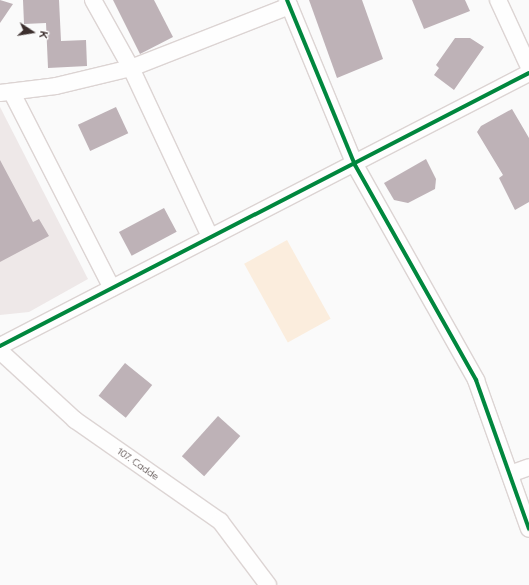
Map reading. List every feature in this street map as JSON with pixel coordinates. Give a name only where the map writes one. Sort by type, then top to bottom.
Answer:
[{"type":"street","points":[[93,0],[131,68],[210,237]]},
{"type":"street","points":[[498,0],[529,67]]},
{"type":"street","points":[[112,288],[6,93],[94,79],[131,68],[288,3],[355,165],[476,380],[529,529]]},
{"type":"street","points":[[1,355],[112,288],[210,237],[355,165],[529,73]]},
{"type":"street","name":"107. Cadde","points":[[1,355],[75,420],[220,521],[268,585]]},
{"type":"street","points":[[510,474],[529,467]]},
{"type":"shaded area","points":[[0,107],[88,279],[29,312],[0,315]]},
{"type":"shaded area","points":[[287,240],[331,319],[288,342],[244,264]]},
{"type":"building","points":[[0,0],[13,4],[0,23]]},
{"type":"building","points":[[23,0],[59,0],[61,41],[86,40],[87,66],[48,68],[46,23],[24,24]]},
{"type":"building","points":[[113,0],[154,0],[173,37],[140,54]]},
{"type":"building","points":[[309,0],[362,0],[383,59],[337,78]]},
{"type":"building","points":[[412,0],[465,0],[470,11],[424,29]]},
{"type":"building","points":[[455,38],[470,38],[484,47],[454,90],[434,75],[439,68],[436,65]]},
{"type":"building","points":[[116,107],[128,133],[90,151],[78,125]]},
{"type":"building","points":[[512,109],[529,138],[529,202],[515,210],[499,178],[503,175],[477,132],[481,126]]},
{"type":"building","points":[[426,159],[436,179],[435,189],[408,203],[394,200],[384,183]]},
{"type":"building","points":[[0,160],[33,222],[39,219],[49,236],[0,262]]},
{"type":"building","points":[[164,208],[177,232],[132,256],[119,232]]},
{"type":"building","points":[[125,363],[152,385],[126,418],[99,396]]},
{"type":"building","points":[[218,416],[240,436],[204,476],[182,456]]},
{"type":"cycle path","points":[[287,0],[355,165],[476,380],[529,529]]},
{"type":"cycle path","points":[[0,346],[529,73]]}]
